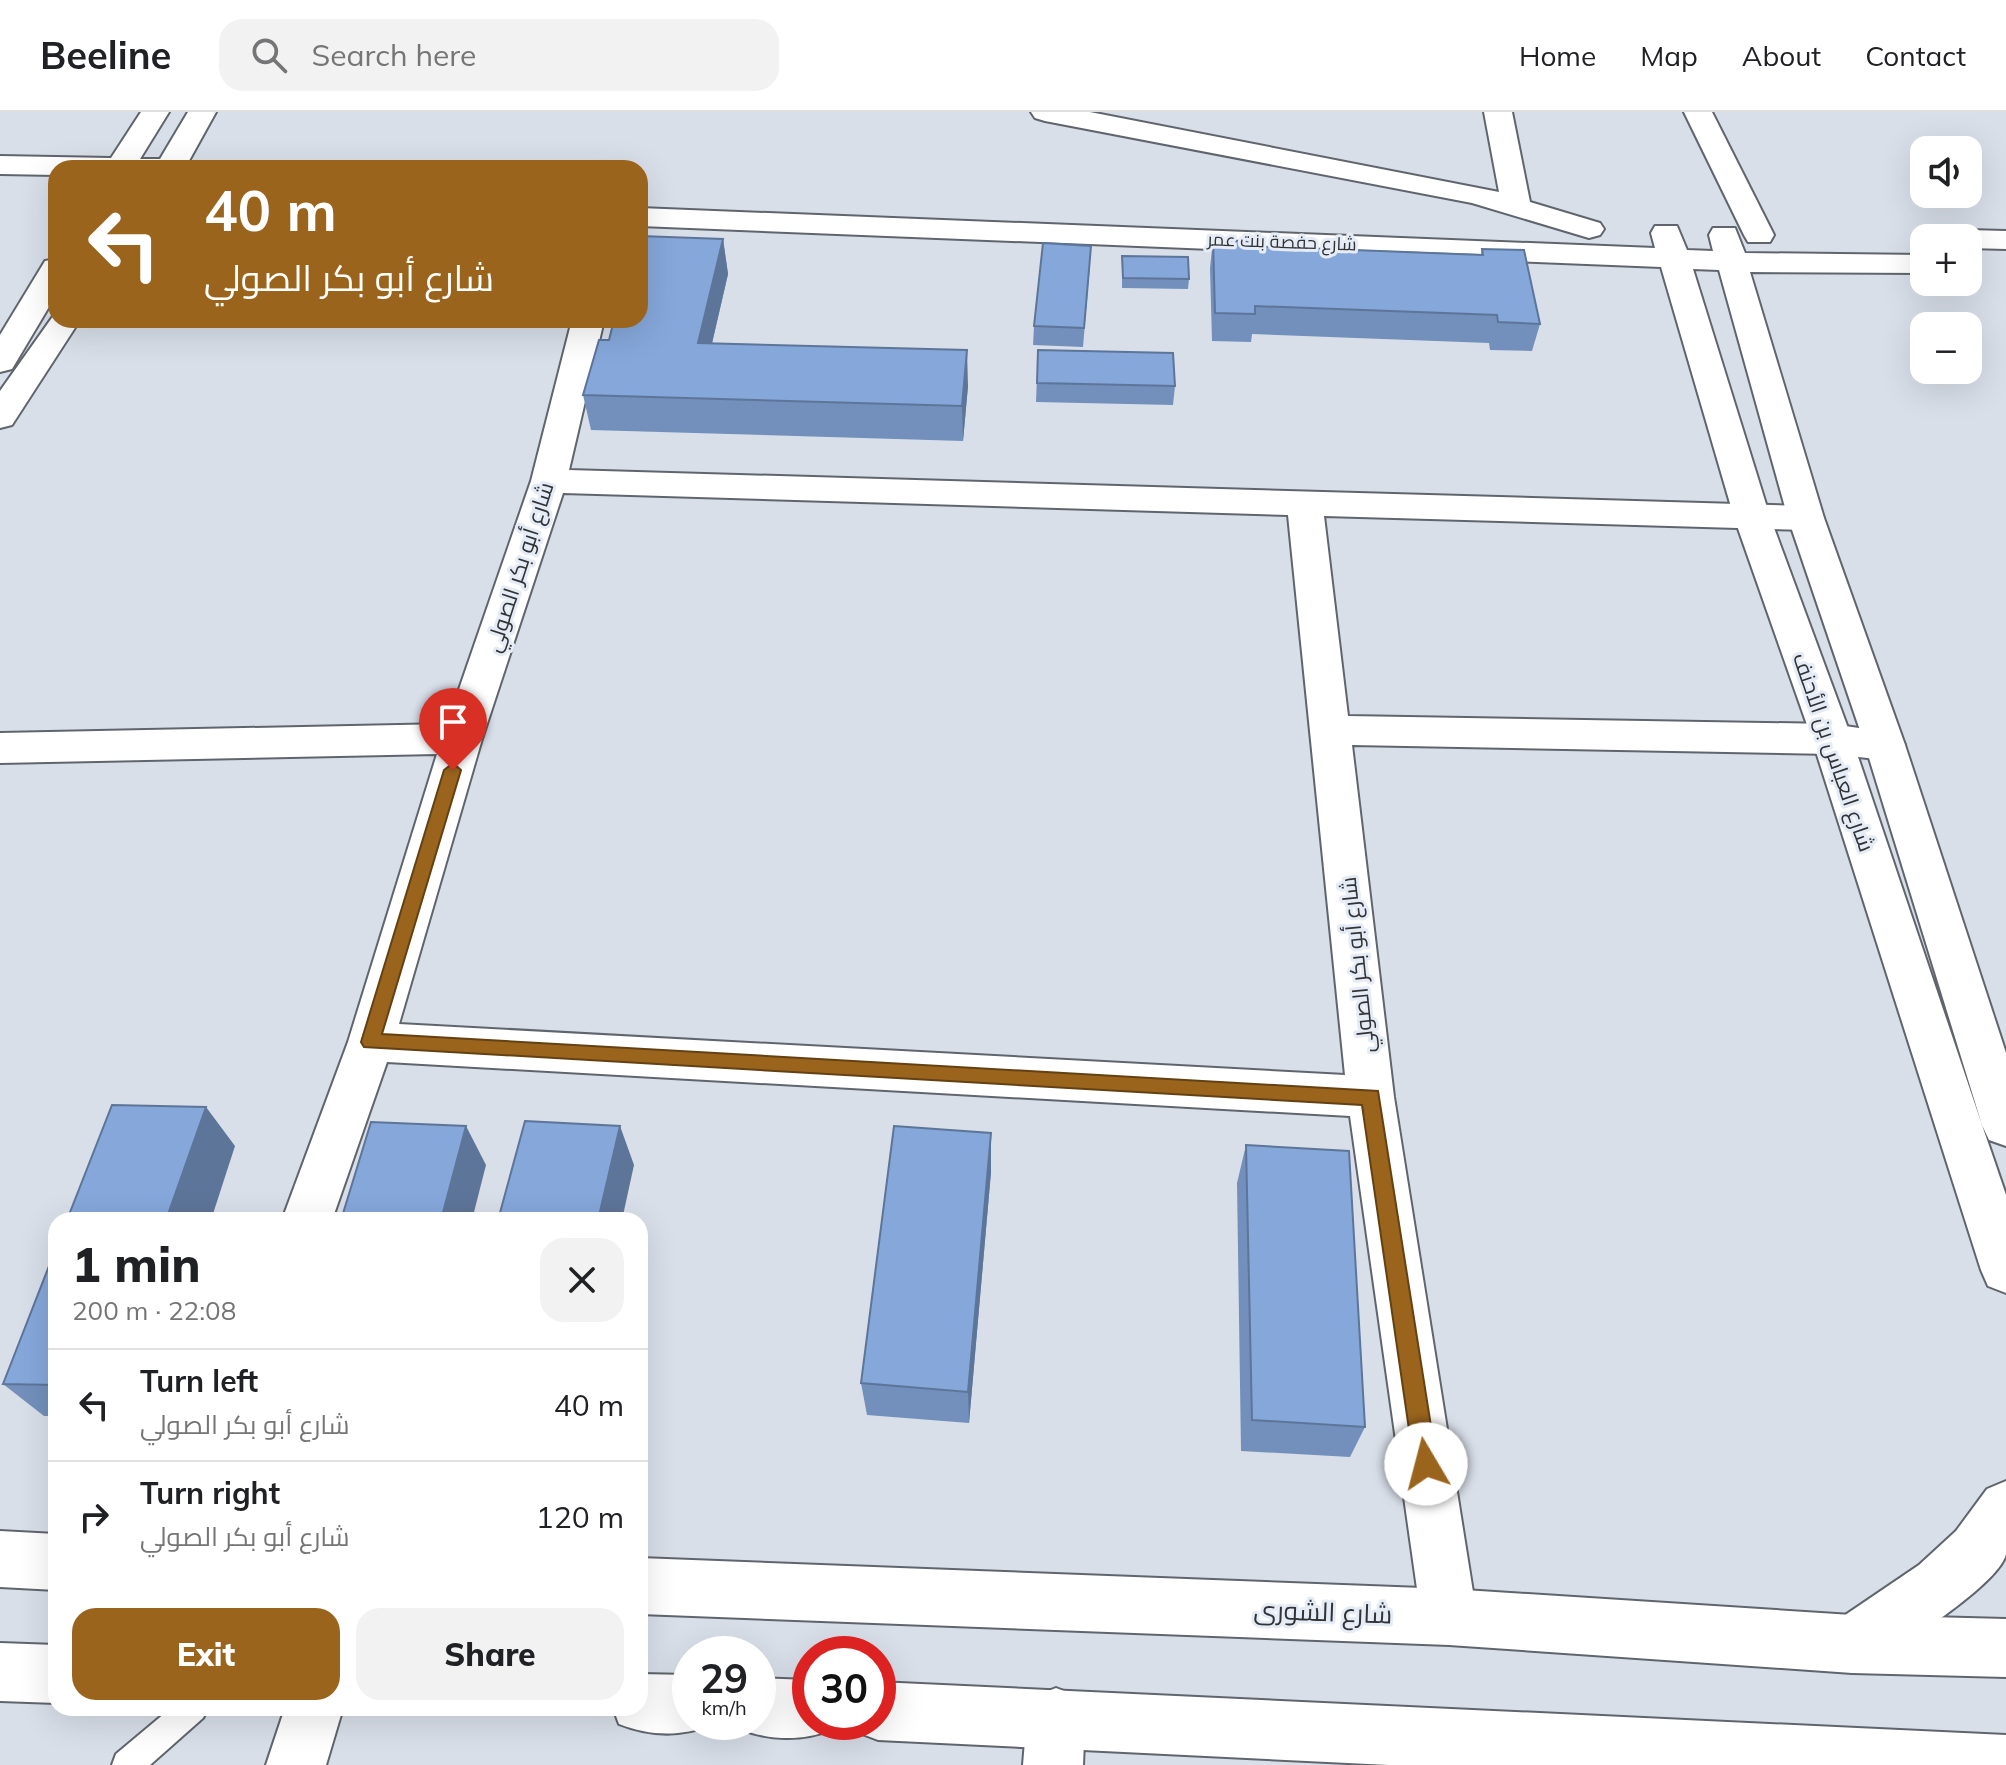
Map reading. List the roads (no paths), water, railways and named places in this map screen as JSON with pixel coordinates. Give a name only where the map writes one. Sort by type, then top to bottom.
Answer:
[{"type":"street","points":[[124,160],[155,112]]},
{"type":"street","points":[[175,160],[202,112]]},
{"type":"street","points":[[1045,112],[1368,171],[1516,205],[1589,229]]},
{"type":"street","points":[[1498,112],[1516,205]]},
{"type":"street","points":[[1698,112],[1739,244],[1806,518],[1885,745],[2006,1125]]},
{"type":"street","points":[[0,165],[48,166]]},
{"type":"street","points":[[0,186],[48,190]]},
{"type":"street","name":"شارع حفصة بنت عمر","points":[[648,199],[1589,229],[1669,246]]},
{"type":"street","name":"شارع حفصة بنت عمر","points":[[648,217],[1669,246],[1910,238]]},
{"type":"street","points":[[1982,239],[2006,240]]},
{"type":"street","name":"شارع حفصة بنت عمر","points":[[1739,244],[1910,262]]},
{"type":"street","name":"شارع العباس بن الأحنف","points":[[1669,246],[1752,517],[1832,739],[2006,1270]]},
{"type":"street","points":[[1982,265],[2006,265]]},
{"type":"street","points":[[1,361],[48,282]]},
{"type":"street","points":[[0,417],[59,328]]},
{"type":"street","name":"شارع أبو بكر الصولي","points":[[310,1212],[371,1042],[462,739],[549,481],[586,328]]},
{"type":"street","points":[[1,361],[37,360]]},
{"type":"street","points":[[549,481],[1806,518]]},
{"type":"street","name":"شارع أبو بكر الصولي","points":[[1305,505],[1371,1097],[1449,1617]]},
{"type":"street","points":[[1332,730],[1832,739],[1885,745]]},
{"type":"street","points":[[0,748],[462,739]]},
{"type":"street","points":[[371,1042],[1371,1097]]},
{"type":"street","points":[[1852,1644],[1966,1565],[1990,1537],[2006,1508]]},
{"type":"street","points":[[0,1559],[48,1562]]},
{"type":"street","name":"شارع الشورى","points":[[648,1586],[1449,1617],[1852,1644],[2006,1648]]},
{"type":"street","points":[[0,1672],[48,1674]]},
{"type":"street","points":[[648,1703],[672,1704]]},
{"type":"street","points":[[896,1714],[1055,1741],[2006,1765]]},
{"type":"street","points":[[296,1765],[311,1716]]},
{"type":"lane","points":[[127,1765],[184,1716]]}]
